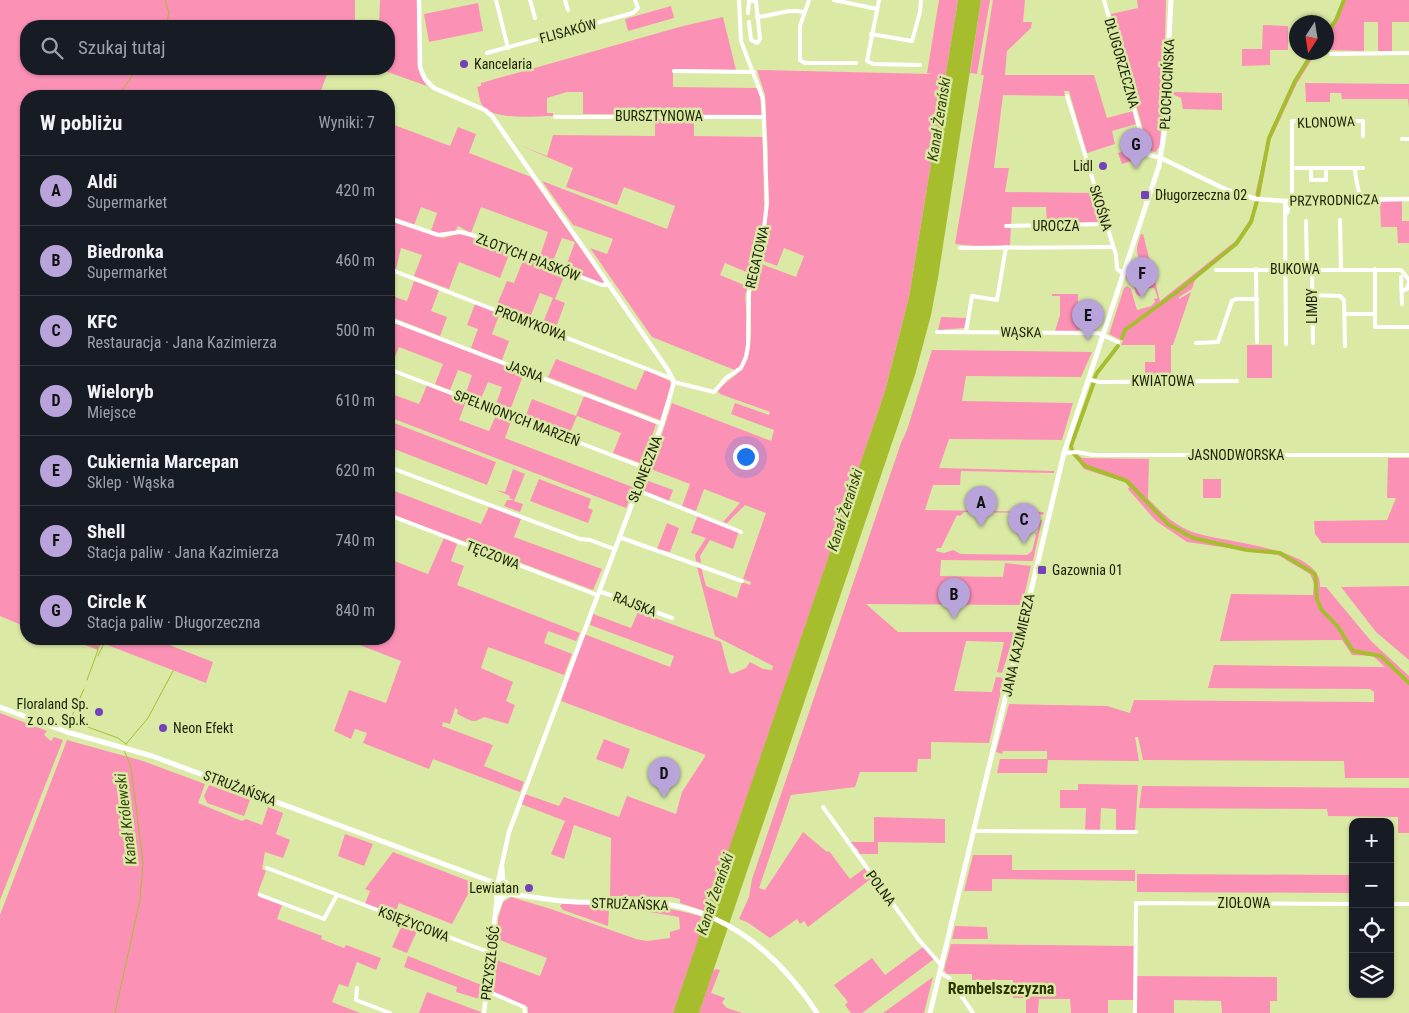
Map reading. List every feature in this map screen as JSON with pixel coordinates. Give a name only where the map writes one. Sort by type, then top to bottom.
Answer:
[{"type":"main road","name":"PŁOCHOCIŃSKA","points":[[1122,281],[1161,158],[1171,0]]},
{"type":"main road","name":"JANA KAZIMIERZA","points":[[930,1013],[1064,453],[1122,281]]},
{"type":"main road","name":"STRUŻAŃSKA","points":[[0,706],[62,731],[128,749],[220,781],[497,884]]},
{"type":"main road","points":[[497,884],[509,891],[499,897],[497,884]]},
{"type":"main road","name":"STRUŻAŃSKA","points":[[509,891],[557,901],[656,903],[701,913],[737,930],[764,949],[785,969],[817,1013]]},
{"type":"street","points":[[419,0],[420,67],[425,79],[434,88],[490,113],[674,380]]},
{"type":"street","points":[[496,0],[508,48]]},
{"type":"street","points":[[530,0],[535,18]]},
{"type":"street","points":[[565,0],[568,10]]},
{"type":"street","name":"FLISAKÓW","points":[[487,53],[633,13],[638,8],[635,0]]},
{"type":"street","name":"REGATOWA","points":[[674,380],[712,392],[726,378],[737,372],[745,362],[748,345],[749,292],[765,228],[766,156],[762,95],[741,41],[738,0]]},
{"type":"street","points":[[809,0],[803,12],[800,26],[800,58],[802,62],[856,64]]},
{"type":"street","points":[[834,0],[877,9]]},
{"type":"street","points":[[868,7],[869,0]]},
{"type":"street","points":[[879,0],[866,58],[868,63],[920,65]]},
{"type":"street","points":[[871,34],[912,41],[920,12],[921,0]]},
{"type":"street","name":"DŁUGORZECZNA","points":[[1104,0],[1146,152],[1227,190],[1259,199]]},
{"type":"street","points":[[748,13],[749,1],[756,1],[760,38],[757,43],[751,40],[749,22]]},
{"type":"street","points":[[757,17],[773,16],[791,9],[803,12]]},
{"type":"street","points":[[1334,54],[1409,53]]},
{"type":"street","points":[[674,71],[754,71]]},
{"type":"street","name":"SKOŚNA","points":[[960,248],[1113,247],[1068,96]]},
{"type":"street","name":"BURSZTYNOWA","points":[[555,117],[764,117]]},
{"type":"street","name":"KLONOWA","points":[[1286,344],[1285,215],[1289,200],[1292,168],[1291,123],[1292,121],[1363,121],[1363,136]]},
{"type":"street","points":[[1402,139],[1409,139]]},
{"type":"street","points":[[1292,168],[1362,168]]},
{"type":"street","points":[[1310,168],[1311,180],[1326,180],[1326,168]]},
{"type":"street","points":[[1355,168],[1355,176],[1359,183],[1360,200]]},
{"type":"street","name":"PRZYRODNICZA","points":[[1259,199],[1409,199]]},
{"type":"street","name":"ZŁOTYCH PIASKÓW","points":[[395,220],[438,235],[460,232],[472,235],[602,285],[610,285]]},
{"type":"street","points":[[1306,220],[1307,269]]},
{"type":"street","points":[[1340,220],[1341,269]]},
{"type":"street","name":"UROCZA","points":[[1006,226],[1106,224]]},
{"type":"street","points":[[1113,247],[1117,269],[1124,274]]},
{"type":"street","points":[[966,332],[972,296],[997,300],[1006,248]]},
{"type":"street","points":[[1256,269],[1257,342]]},
{"type":"street","name":"LIMBY","points":[[1312,269],[1313,343]]},
{"type":"street","points":[[1375,269],[1375,326],[1409,327]]},
{"type":"street","name":"BUKOWA","points":[[1216,270],[1401,270],[1409,281]]},
{"type":"street","name":"PROMYKOWA","points":[[395,271],[674,380]]},
{"type":"street","points":[[1401,277],[1402,304]]},
{"type":"street","points":[[1402,291],[1407,289],[1409,281]]},
{"type":"street","points":[[1312,295],[1342,297],[1345,314],[1345,346]]},
{"type":"street","points":[[1196,343],[1218,342],[1232,302],[1236,299],[1257,299]]},
{"type":"street","points":[[1345,314],[1375,314]]},
{"type":"street","name":"JASNA","points":[[395,321],[662,424]]},
{"type":"street","name":"WĄSKA","points":[[937,332],[1104,334]]},
{"type":"street","points":[[1104,334],[1118,342]]},
{"type":"street","name":"SPEŁNIONYCH MARZEŃ","points":[[395,371],[645,468]]},
{"type":"street","name":"KWIATOWA","points":[[1088,379],[1099,382],[1237,381]]},
{"type":"street","name":"SŁONECZNA","points":[[497,884],[509,832],[662,424],[674,380]]},
{"type":"street","name":"JASNODWORSKA","points":[[1064,453],[1077,452],[1093,456],[1409,455]]},
{"type":"street","points":[[395,468],[580,539],[590,540],[614,549]]},
{"type":"street","points":[[637,490],[741,532]]},
{"type":"street","name":"TĘCZOWA","points":[[395,518],[598,593]]},
{"type":"street","points":[[619,537],[742,581]]},
{"type":"street","name":"RAJSKA","points":[[598,593],[672,618]]},
{"type":"street","name":"POLNA","points":[[824,808],[919,940],[942,966]]},
{"type":"street","points":[[974,831],[1136,832]]},
{"type":"street","name":"KSIĘŻYCOWA","points":[[267,868],[491,953]]},
{"type":"street","points":[[260,895],[324,918],[337,895]]},
{"type":"street","name":"PRZYSZŁOŚĆ","points":[[484,1013],[499,897]]},
{"type":"street","name":"ZIOŁOWA","points":[[1135,1013],[1136,903],[1349,904]]},
{"type":"street","points":[[1394,904],[1409,904]]},
{"type":"street","points":[[940,973],[949,978],[973,1013]]},
{"type":"street","points":[[356,988],[355,1000],[390,1013]]},
{"type":"street","points":[[487,991],[524,1007],[525,1013]]},
{"type":"shaded area","points":[[0,0],[355,0],[355,20],[20,20],[20,75],[327,75],[321,90],[20,90],[20,624],[0,616]]},
{"type":"shaded area","points":[[380,0],[417,0],[418,66],[420,75],[427,86],[395,75],[395,20],[379,20]]},
{"type":"shaded area","points":[[939,0],[958,0],[909,297],[885,391],[708,912],[680,903],[680,899],[671,897],[610,896],[611,838],[574,825],[564,859],[551,854],[565,821],[521,804],[525,794],[559,806],[564,797],[619,817],[627,796],[676,814],[682,792],[706,755],[561,701],[584,634],[670,667],[674,656],[590,625],[593,614],[631,628],[638,612],[721,642],[729,672],[732,674],[746,668],[750,662],[763,669],[772,670],[773,666],[715,636],[697,567],[701,567],[706,586],[737,598],[742,582],[750,585],[751,582],[743,579],[766,513],[745,505],[727,523],[723,522],[740,503],[704,489],[696,511],[682,506],[690,484],[648,468],[657,449],[672,403],[771,441],[774,430],[731,414],[735,403],[769,415],[770,412],[720,394],[718,391],[743,368],[748,355],[751,336],[752,286],[759,263],[796,277],[804,256],[784,248],[777,266],[764,261],[762,257],[768,242],[765,236],[768,154],[765,95],[757,70],[931,74],[927,73]]},
{"type":"shaded area","points":[[981,0],[990,0],[977,74],[970,73]]},
{"type":"shaded area","points":[[993,0],[1025,0],[1023,22],[1032,22],[1031,28],[1007,51],[1005,75],[1094,75],[1107,118],[1133,111],[1136,124],[1112,131],[1115,144],[1087,153],[1069,91],[1064,91],[1065,96],[1003,95],[994,168],[1009,168],[1005,192],[1095,193],[1103,222],[1047,224],[1046,207],[1012,207],[1010,245],[986,247],[955,244],[984,75],[981,75]]},
{"type":"shaded area","points":[[1137,0],[1166,0],[1160,145],[1156,152],[1149,151],[1111,14],[1138,8]]},
{"type":"shaded area","points":[[1343,0],[1409,0],[1409,22],[1392,22],[1392,51],[1378,51],[1378,22],[1364,22],[1364,51],[1334,50],[1334,20]]},
{"type":"shaded area","points":[[478,3],[483,31],[429,42],[424,14]]},
{"type":"shaded area","points":[[671,6],[674,18],[628,31],[625,19]]},
{"type":"shaded area","points":[[723,17],[736,70],[673,69],[673,87],[759,88],[762,115],[583,114],[583,92],[567,92],[547,98],[547,113],[553,113],[553,116],[506,116],[489,111],[481,102],[477,87],[481,86],[481,83],[683,26]]},
{"type":"shaded area","points":[[1263,25],[1288,26],[1288,50],[1270,50],[1270,65],[1242,66],[1242,49],[1262,49]]},
{"type":"shaded area","points":[[1307,60],[1312,60],[1297,83],[1270,141],[1260,195],[1255,195],[1269,134],[1286,97]]},
{"type":"shaded area","points":[[1305,83],[1409,84],[1409,108],[1408,99],[1342,99],[1341,93],[1330,93],[1330,102],[1306,102]]},
{"type":"shaded area","points":[[1173,92],[1222,93],[1222,110],[1183,109],[1181,98],[1172,94]]},
{"type":"shaded area","points":[[655,119],[694,119],[694,136],[763,137],[764,209],[760,248],[751,274],[725,263],[720,275],[749,287],[745,298],[747,333],[744,358],[737,371],[652,337],[590,248],[607,254],[613,239],[573,225],[542,181],[667,229],[675,206],[624,187],[617,205],[566,187],[573,168],[519,145],[547,156],[553,135],[655,136]]},
{"type":"shaded area","points":[[395,125],[450,146],[458,127],[476,134],[469,153],[531,177],[604,282],[601,283],[565,269],[575,242],[562,238],[552,264],[539,259],[548,232],[481,207],[471,233],[458,226],[455,232],[441,234],[431,231],[437,213],[421,207],[414,225],[395,218]]},
{"type":"shaded area","points":[[1141,146],[1145,157],[1122,164],[1118,153]]},
{"type":"shaded area","points":[[1255,201],[1258,203],[1253,217],[1241,239],[1195,280],[1192,289],[1179,297],[1179,299],[1191,292],[1173,345],[1171,345],[1171,378],[1145,378],[1145,362],[1155,362],[1155,345],[1121,345],[1123,341],[1109,334],[1124,288],[1127,286],[1131,289],[1137,310],[1151,306],[1155,302],[1154,299],[1158,298],[1154,288],[1149,288],[1149,277],[1146,274],[1150,272],[1145,273],[1144,266],[1137,253],[1141,234],[1143,234],[1160,301],[1237,240],[1251,218]]},
{"type":"shaded area","points":[[1384,201],[1402,201],[1402,221],[1409,221],[1409,243],[1398,243],[1397,227],[1381,227],[1380,203]]},
{"type":"shaded area","points":[[395,223],[443,238],[460,233],[510,252],[500,278],[459,262],[449,289],[414,276],[422,255],[401,248],[396,269]]},
{"type":"shaded area","points":[[524,258],[565,274],[555,299],[565,303],[555,330],[542,325],[553,298],[540,293],[529,320],[496,307],[507,281],[514,283]]},
{"type":"shaded area","points":[[1135,260],[1141,267],[1144,285],[1141,286],[1142,293],[1145,294],[1139,296],[1136,294],[1134,286],[1126,278],[1130,264]]},
{"type":"shaded area","points":[[414,281],[439,290],[431,311],[447,317],[440,336],[395,318],[395,297],[407,301]]},
{"type":"shaded area","points":[[1052,294],[1078,294],[1078,315],[1085,315],[1079,331],[1055,331],[1060,315],[1060,296],[1052,296]]},
{"type":"shaded area","points":[[475,304],[500,313],[492,334],[509,341],[502,360],[471,348],[478,329],[467,325]]},
{"type":"shaded area","points":[[941,317],[966,318],[964,328],[938,330]]},
{"type":"shaded area","points":[[395,323],[524,373],[509,413],[495,407],[502,387],[488,382],[480,401],[465,396],[472,375],[458,370],[450,390],[435,384],[443,364],[399,347],[395,357]]},
{"type":"shaded area","points":[[1247,345],[1272,345],[1272,378],[1247,378]]},
{"type":"shaded area","points":[[932,350],[1092,352],[1081,377],[966,376],[962,401],[1073,403],[1062,440],[949,439],[939,468],[1054,471],[1054,473],[961,471],[960,485],[933,485],[925,510],[1044,512],[1043,515],[1031,513],[964,512],[960,516],[957,515],[941,548],[937,548],[936,551],[944,553],[953,550],[961,554],[1027,555],[1032,551],[1036,535],[1034,532],[1037,533],[1040,522],[1037,521],[1042,520],[1033,561],[941,560],[940,576],[1003,577],[1005,563],[1031,566],[1022,605],[866,604],[898,632],[1015,632],[1002,673],[997,672],[1004,642],[966,641],[954,691],[992,692],[996,677],[1004,678],[989,743],[931,742],[931,759],[918,759],[917,772],[860,772],[855,787],[791,795],[759,888],[765,890],[803,832],[827,852],[829,851],[850,879],[865,868],[872,878],[808,927],[804,921],[800,924],[797,919],[770,938],[747,922],[739,919],[749,897],[752,879],[907,430]]},
{"type":"shaded area","points":[[556,359],[636,390],[645,370],[670,381],[671,386],[660,420],[548,377]]},
{"type":"shaded area","points":[[427,385],[466,401],[459,420],[489,431],[497,413],[512,419],[505,438],[635,488],[626,508],[395,419],[395,395],[419,404]]},
{"type":"shaded area","points":[[584,396],[656,424],[643,464],[613,453],[621,433],[577,416],[569,435],[525,418],[532,399],[576,416]]},
{"type":"shaded area","points":[[395,423],[496,462],[487,485],[395,449]]},
{"type":"shaded area","points":[[1073,454],[1077,454],[1082,458],[1149,459],[1148,499],[1173,521],[1190,531],[1288,554],[1305,563],[1317,573],[1320,587],[1326,587],[1371,641],[1409,676],[1409,778],[1345,778],[1344,761],[1143,760],[1138,737],[1135,737],[1139,761],[1048,760],[1047,773],[997,773],[1000,759],[1047,759],[1047,751],[1003,751],[1002,754],[996,752],[1009,704],[1107,706],[1130,713],[1134,700],[1374,702],[1374,692],[1370,689],[1208,688],[1214,665],[1385,667],[1373,656],[1352,655],[1342,640],[1220,641],[1231,594],[1313,595],[1314,583],[1310,574],[1278,555],[1187,542],[1156,521],[1128,489],[1129,487],[1125,482],[1084,469]]},
{"type":"shaded area","points":[[1388,458],[1409,458],[1409,543],[1322,543],[1315,534],[1314,521],[1387,520],[1396,498],[1387,498]]},
{"type":"shaded area","points":[[513,469],[525,474],[514,501],[523,504],[520,512],[504,506],[507,500],[514,500],[509,498],[510,496],[496,490],[505,492]]},
{"type":"shaded area","points":[[539,479],[591,499],[588,508],[593,510],[588,523],[530,501]]},
{"type":"shaded area","points":[[643,479],[673,490],[669,501],[639,490]]},
{"type":"shaded area","points":[[1203,479],[1221,479],[1221,498],[1203,498]]},
{"type":"shaded area","points":[[395,491],[481,524],[489,507],[521,519],[514,537],[602,569],[593,590],[395,515]]},
{"type":"shaded area","points":[[698,515],[739,531],[733,549],[710,540],[700,556],[701,563],[696,561],[695,555],[706,538],[691,533]]},
{"type":"shaded area","points":[[667,523],[679,528],[670,552],[657,549]]},
{"type":"shaded area","points":[[444,538],[457,544],[451,561],[464,566],[457,585],[580,633],[576,641],[548,631],[544,643],[572,654],[564,675],[488,647],[481,668],[513,682],[506,701],[515,705],[508,724],[484,717],[473,721],[457,714],[458,710],[455,708],[450,724],[443,722],[442,726],[493,745],[484,766],[524,782],[520,792],[433,759],[429,769],[363,743],[367,733],[355,729],[351,739],[334,731],[349,690],[386,703],[401,661],[360,645],[395,645],[395,561],[428,574]]},
{"type":"shaded area","points":[[1409,586],[1409,660],[1376,632],[1341,587]]},
{"type":"shaded area","points":[[85,645],[101,645],[98,650]]},
{"type":"shaded area","points":[[107,645],[169,645],[213,662],[206,683]]},
{"type":"shaded area","points":[[0,713],[47,731],[44,735],[51,741],[54,737],[63,740],[0,900]]},
{"type":"shaded area","points":[[604,739],[630,749],[623,769],[596,759]]},
{"type":"shaded area","points":[[67,740],[143,761],[205,784],[198,803],[242,821],[246,819],[262,825],[268,807],[283,813],[276,834],[290,840],[283,858],[265,852],[262,869],[266,871],[257,895],[282,905],[277,919],[322,936],[321,939],[344,948],[346,945],[381,958],[376,970],[357,962],[348,987],[339,984],[332,1002],[360,1013],[0,1013],[0,915]]},
{"type":"shaded area","points":[[1078,784],[1138,785],[1135,830],[1116,830],[1116,809],[1101,808],[1100,830],[1085,830],[1086,808],[1060,808],[1060,790],[1078,790]]},
{"type":"shaded area","points":[[209,785],[250,800],[244,816],[207,803],[204,796]]},
{"type":"shaded area","points":[[1142,786],[1409,788],[1409,833],[1398,833],[1398,817],[1328,816],[1327,809],[1139,808]]},
{"type":"shaded area","points":[[874,817],[945,819],[945,843],[878,842],[878,854],[859,854],[858,850],[850,842],[874,842]]},
{"type":"shaded area","points":[[345,834],[373,844],[364,866],[338,856]]},
{"type":"shaded area","points":[[393,852],[474,883],[452,924],[399,903],[394,915],[365,904],[370,891],[365,889]]},
{"type":"shaded area","points":[[973,855],[1012,855],[1012,870],[1135,870],[1135,881],[992,879],[992,891],[964,891]]},
{"type":"shaded area","points":[[1137,874],[1349,875],[1349,893],[1137,892]]},
{"type":"shaded area","points":[[511,897],[647,941],[670,938],[670,932],[680,929],[679,917],[626,908],[609,909],[608,926],[563,910],[560,906],[562,904],[635,905],[671,909],[706,918],[673,1013],[528,1013],[528,1007],[490,991],[494,959],[540,976],[547,958],[497,939],[498,919],[503,902]]},
{"type":"shaded area","points":[[403,923],[418,929],[407,953],[392,947]]},
{"type":"shaded area","points":[[955,926],[987,927],[988,939],[952,939]]},
{"type":"shaded area","points":[[951,944],[1134,946],[1134,1000],[1108,1000],[1108,1013],[1071,1013],[1070,999],[1039,999],[1038,1013],[1026,1013],[1026,998],[1013,998],[1013,980],[972,980],[972,974],[947,974],[944,970]]},
{"type":"shaded area","points":[[923,947],[934,959],[862,1013],[851,1013],[845,1005],[848,1002],[834,985],[872,958],[885,975]]},
{"type":"shaded area","points":[[408,956],[484,986],[483,1000],[456,992],[457,987],[404,967]]},
{"type":"shaded area","points":[[716,969],[720,970],[711,993],[725,998],[722,1003],[727,1008],[742,1013],[699,1013],[713,971]]},
{"type":"shaded area","points":[[1137,976],[1277,977],[1277,1001],[1270,1001],[1270,1013],[1222,1013],[1221,1001],[1174,1000],[1174,1013],[1137,1013]]},
{"type":"shaded area","points":[[933,977],[924,1013],[883,1013]]},
{"type":"shaded area","points":[[427,992],[481,1012],[481,1013],[419,1013]]},
{"type":"water","name":"Kanał Żerański","points":[[958,0],[981,0],[938,278],[931,315],[915,375],[699,1013],[673,1013],[885,391],[909,297]]},
{"type":"waterway","name":"Kanał Królewski","points":[[165,0],[169,13],[167,20]]},
{"type":"waterway","points":[[1334,23],[1344,0]]},
{"type":"waterway","points":[[1258,195],[1269,138],[1295,81],[1308,60]]},
{"type":"waterway","name":"Kanał Królewski","points":[[122,90],[133,75]]},
{"type":"waterway","points":[[1122,338],[1125,330],[1177,292],[1236,244],[1251,222],[1257,201]]},
{"type":"waterway","points":[[1094,379],[1118,346]]},
{"type":"waterway","points":[[1072,450],[1071,446],[1094,382]]},
{"type":"waterway","points":[[1074,454],[1085,466],[1127,481],[1168,524],[1193,538],[1247,550],[1280,553],[1315,574],[1317,599],[1321,609],[1338,627],[1353,651],[1381,656],[1409,683]]},
{"type":"waterway","name":"Kanał Królewski","points":[[87,680],[98,650],[93,645]]},
{"type":"waterway","points":[[98,656],[103,645]]},
{"type":"waterway","points":[[126,744],[148,718],[173,671]]},
{"type":"waterway","name":"Kanał Królewski","points":[[84,689],[72,716],[74,722],[118,738],[126,744]]},
{"type":"waterway","name":"Kanał Królewski","points":[[115,1013],[140,900],[143,862],[131,767],[124,750]]},
{"type":"place","name":"Kancelaria","points":[[464,64]]},
{"type":"place","name":"Lidl","points":[[1103,166]]},
{"type":"place","name":"Circle K","points":[[1136,169]]},
{"type":"place","name":"Długorzeczna 02","points":[[1145,195]]},
{"type":"place","name":"Shell","points":[[1142,298]]},
{"type":"place","name":"Cukiernia Marcepan","points":[[1088,340]]},
{"type":"place","name":"Aldi","points":[[981,527]]},
{"type":"place","name":"KFC","points":[[1024,544]]},
{"type":"place","name":"Gazownia 01","points":[[1042,570]]},
{"type":"place","name":"Biedronka","points":[[954,619]]},
{"type":"place","name":"Floraland Sp. z o.o. Sp.k.","points":[[99,712]]},
{"type":"place","name":"Neon Efekt","points":[[163,728]]},
{"type":"place","name":"Wieloryb","points":[[664,798]]},
{"type":"place","name":"Lewiatan","points":[[529,888]]},
{"type":"district","name":"Rembelszczyzna","points":[[1001,988]]}]
